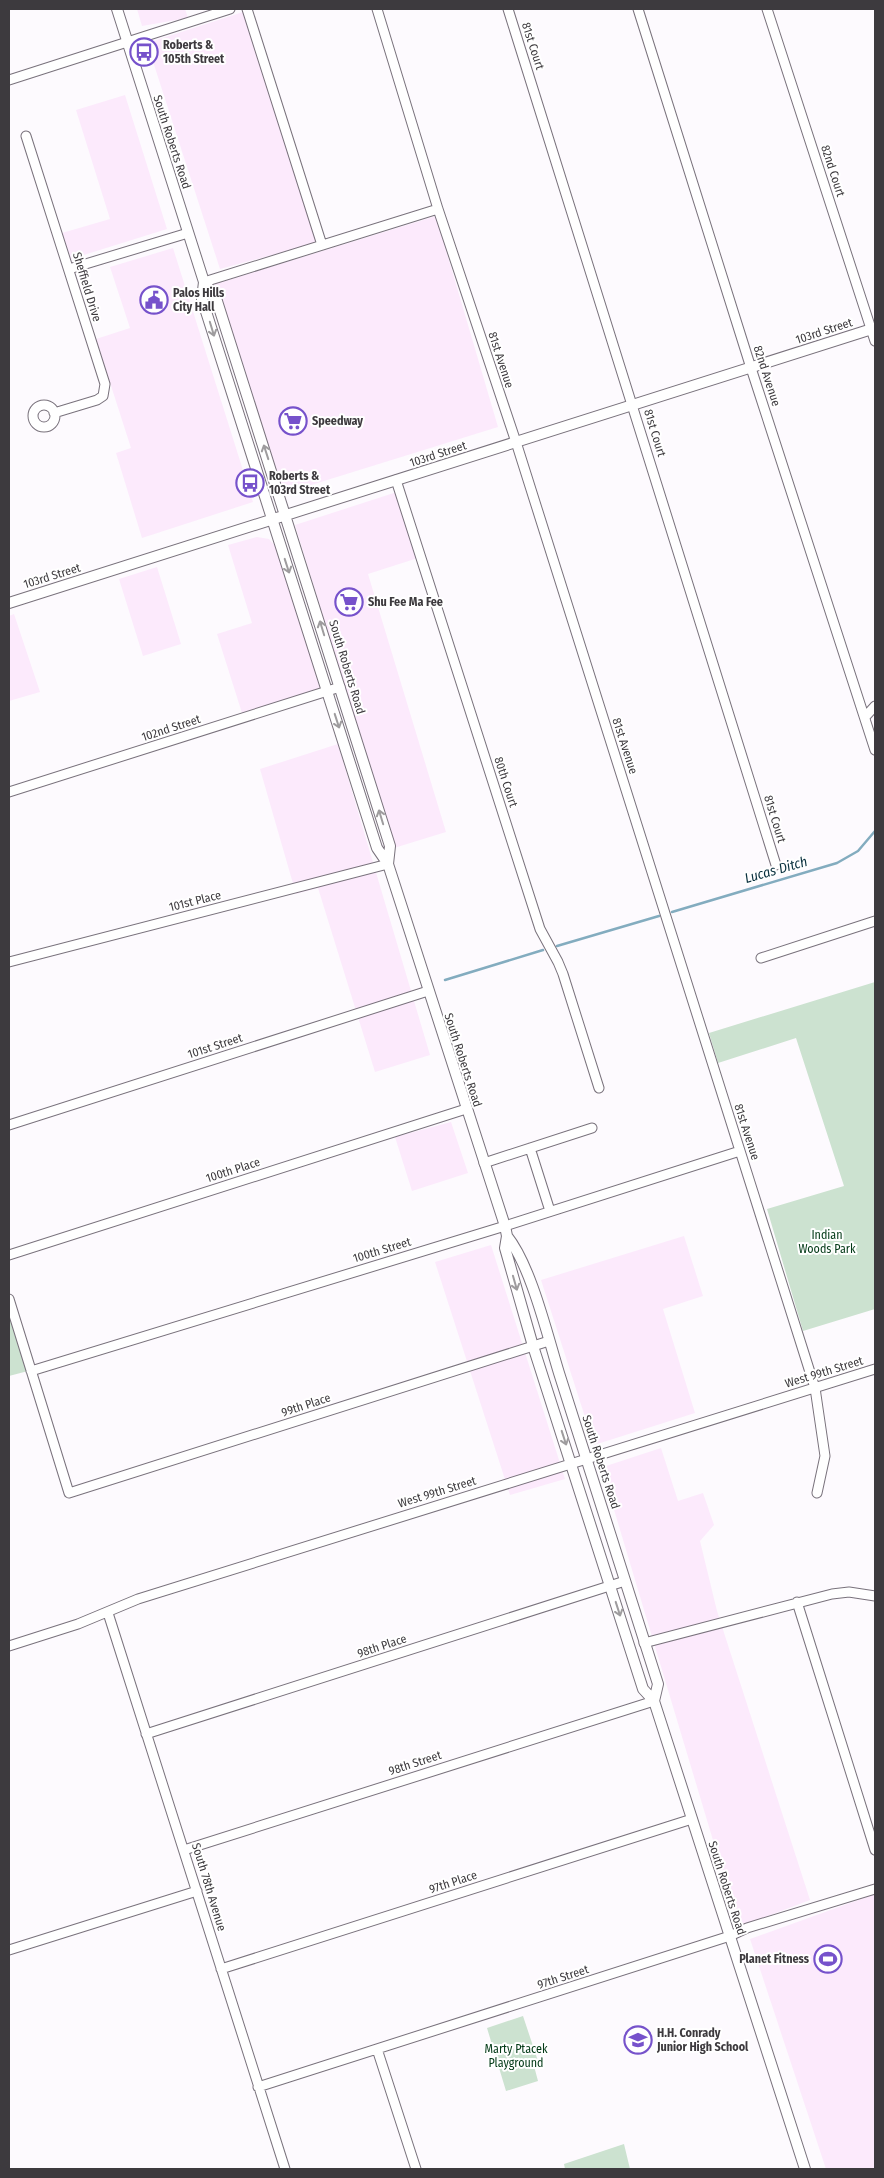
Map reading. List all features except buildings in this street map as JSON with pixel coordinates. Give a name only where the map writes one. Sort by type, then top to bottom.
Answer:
[{"type":"street","name":"South Roberts Road","points":[[117,9],[204,282],[216,298],[286,515],[390,846],[388,864]]},
{"type":"street","points":[[9,80],[230,9]]},
{"type":"street","points":[[247,9],[322,245]]},
{"type":"street","name":"81st Avenue","points":[[377,9],[438,209],[516,442],[815,1388],[825,1456],[817,1494]]},
{"type":"street","name":"81st Court","points":[[508,9],[776,864]]},
{"type":"street","name":"82nd Avenue","points":[[638,9],[751,368],[875,750]]},
{"type":"street","name":"82nd Court","points":[[767,9],[874,329],[875,341]]},
{"type":"street","name":"Sheffield Drive","points":[[26,136],[104,377],[105,391],[103,396],[97,400],[54,413]]},
{"type":"street","points":[[204,282],[438,209]]},
{"type":"street","points":[[69,269],[188,233]]},
{"type":"street","name":"South Roberts Road","points":[[204,282],[202,299],[377,848],[388,864],[506,1231],[516,1248],[588,1460],[658,1684],[654,1701]]},
{"type":"street","name":"103rd Street","points":[[9,603],[874,329]]},
{"type":"street","name":"80th Court","points":[[396,480],[540,929],[563,974],[599,1088]]},
{"type":"street","name":"102nd Street","points":[[9,792],[340,687]]},
{"type":"street","points":[[865,717],[875,706]]},
{"type":"street","name":"101st Place","points":[[9,962],[388,864]]},
{"type":"street","points":[[760,958],[875,921]]},
{"type":"street","name":"101st Street","points":[[9,1125],[428,991]]},
{"type":"street","name":"100th Place","points":[[9,1255],[466,1109]]},
{"type":"street","points":[[484,1163],[592,1128]]},
{"type":"street","points":[[530,1148],[550,1211]]},
{"type":"street","name":"100th Street","points":[[31,1372],[506,1231],[550,1211],[740,1151]]},
{"type":"street","name":"South Roberts Road","points":[[506,1231],[505,1248],[533,1346],[643,1689],[654,1701],[805,2169]]},
{"type":"street","points":[[9,1299],[31,1372]]},
{"type":"street","name":"99th Place","points":[[31,1372],[69,1493],[549,1341]]},
{"type":"street","name":"West 99th Street","points":[[9,1646],[78,1624],[138,1599],[875,1369]]},
{"type":"street","name":"98th Place","points":[[146,1734],[625,1581]]},
{"type":"street","points":[[644,1643],[797,1602],[842,1592],[875,1596]]},
{"type":"street","points":[[797,1602],[875,1850]]},
{"type":"street","name":"South 78th Avenue","points":[[108,1613],[284,2169]]},
{"type":"street","name":"98th Street","points":[[184,1850],[654,1701]]},
{"type":"street","name":"97th Place","points":[[221,1969],[692,1818]]},
{"type":"street","name":"97th Street","points":[[258,2087],[730,1936],[747,1928],[875,1889]]},
{"type":"street","points":[[9,1950],[197,1891]]},
{"type":"street","points":[[378,2049],[416,2169]]},
{"type":"shaded area","points":[[137,9],[185,9],[188,18],[142,26]]},
{"type":"shaded area","points":[[243,12],[317,243],[220,269],[147,43]]},
{"type":"shaded area","points":[[125,95],[167,229],[71,259],[62,233],[110,219],[76,110]]},
{"type":"shaded area","points":[[436,216],[498,427],[295,490],[282,490],[215,284]]},
{"type":"shaded area","points":[[173,248],[253,502],[142,538],[116,453],[131,448],[96,339],[130,328],[110,267]]},
{"type":"shaded area","points":[[400,491],[421,557],[368,574],[446,832],[394,848],[295,525]]},
{"type":"shaded area","points":[[257,537],[269,539],[277,548],[320,688],[242,713],[217,634],[252,623],[228,545]]},
{"type":"shaded area","points":[[157,567],[181,644],[143,656],[119,579]]},
{"type":"shaded area","points":[[14,614],[40,692],[9,701],[9,616]]},
{"type":"shaded area","points":[[338,744],[430,1055],[375,1072],[318,888],[296,894],[260,769]]},
{"type":"shaded area","points":[[451,1122],[468,1173],[412,1191],[395,1137]]},
{"type":"shaded area","points":[[684,1236],[703,1296],[663,1309],[695,1413],[594,1445],[541,1280]]},
{"type":"shaded area","points":[[491,1245],[565,1479],[510,1495],[435,1262]]},
{"type":"shaded area","points":[[661,1448],[678,1501],[703,1493],[714,1525],[700,1541],[717,1611],[810,1900],[739,1927],[603,1473],[603,1467]]},
{"type":"shaded area","points":[[875,1894],[875,2169],[826,2169],[750,1939]]},
{"type":"green space","name":"Indian Woods Park","points":[[875,982],[875,1309],[803,1331],[767,1209],[844,1186],[796,1038],[718,1063],[709,1033]]},
{"type":"green space","points":[[9,1310],[28,1371],[9,1376]]},
{"type":"green space","name":"Marty Ptacek Playground","points":[[523,2016],[539,2064],[534,2066],[538,2081],[506,2091],[487,2028]]},
{"type":"green space","points":[[624,2144],[630,2169],[565,2169],[564,2164]]},
{"type":"waterway","name":"Lucas Ditch","points":[[672,912],[837,863],[858,851],[875,831]]},
{"type":"waterway","name":"Lucas Ditch","points":[[557,946],[659,916]]},
{"type":"waterway","name":"Lucas Ditch","points":[[445,980],[543,950]]},
{"type":"place","name":"Roberts & 105th Street","points":[[144,52]]},
{"type":"place","name":"Palos Hills City Hall","points":[[154,300]]},
{"type":"place","name":"Speedway","points":[[293,421]]},
{"type":"place","name":"Roberts & 103rd Street","points":[[250,483]]},
{"type":"place","name":"Shu Fee Ma Fee","points":[[349,602]]},
{"type":"place","name":"Planet Fitness","points":[[828,1959]]},
{"type":"place","name":"H.H. Conrady Junior High School","points":[[638,2040]]}]
